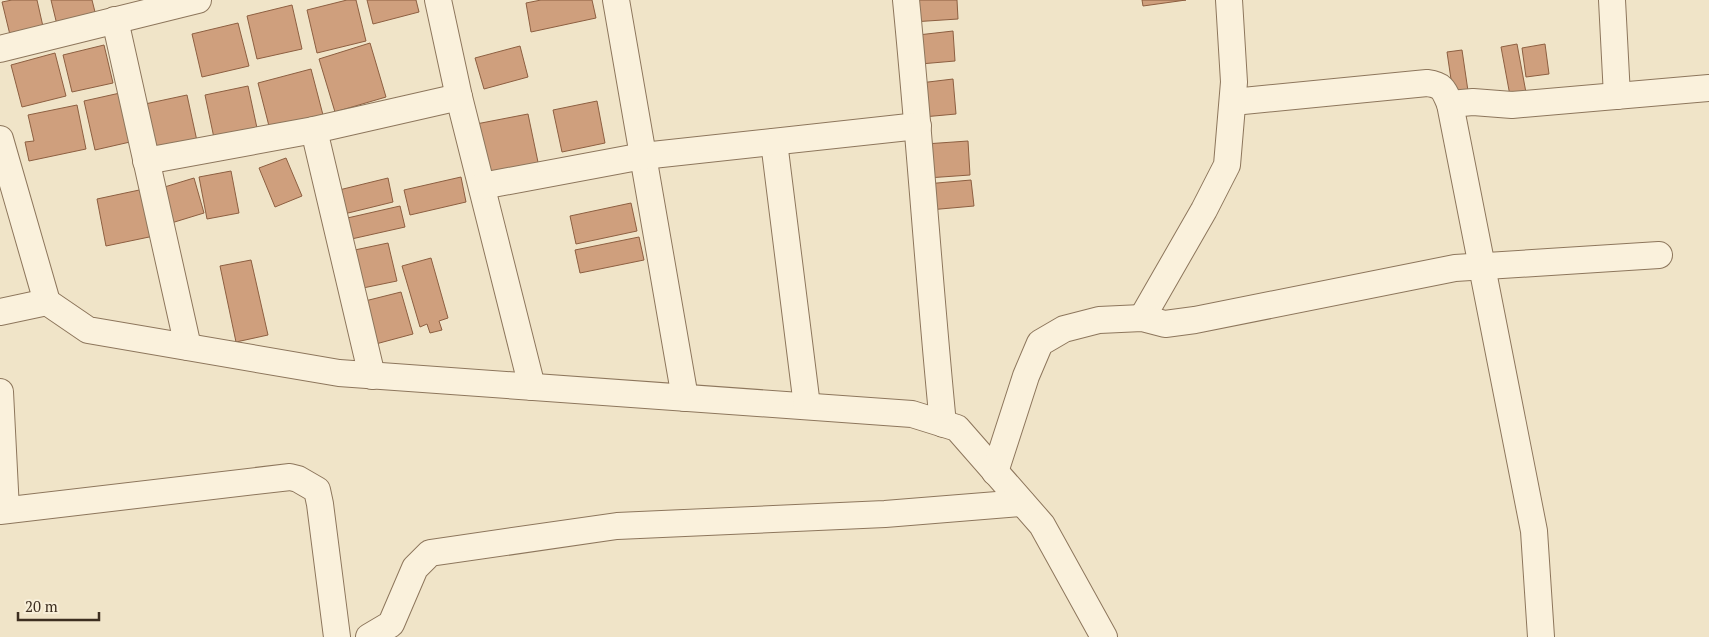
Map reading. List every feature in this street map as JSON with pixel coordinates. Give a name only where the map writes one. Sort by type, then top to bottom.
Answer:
[{"type":"street","points":[[0,49],[198,0]]},
{"type":"street","points":[[438,0],[459,96],[532,387]]},
{"type":"street","points":[[616,0],[685,398]]},
{"type":"street","points":[[906,0],[943,424]]},
{"type":"street","points":[[1142,318],[1204,210],[1226,165],[1234,82],[1229,0]]},
{"type":"street","points":[[1612,0],[1617,96]]},
{"type":"street","points":[[115,20],[188,347]]},
{"type":"street","points":[[1233,102],[1426,83],[1437,84],[1443,89],[1450,104],[1534,531],[1541,637]]},
{"type":"street","points":[[1450,104],[1473,102],[1512,105],[1709,88]]},
{"type":"street","points":[[146,161],[314,130],[459,96]]},
{"type":"street","points":[[482,186],[643,156],[918,126]]},
{"type":"street","points":[[314,130],[372,376]]},
{"type":"street","points":[[0,139],[47,302],[88,330],[339,373],[912,414],[957,428],[1042,525],[1104,637]]},
{"type":"street","points":[[774,142],[807,406]]},
{"type":"street","points":[[994,472],[1026,376],[1040,344],[1064,329],[1098,320],[1142,318],[1165,324],[1195,320],[1455,268],[1659,255]]},
{"type":"street","points":[[0,312],[47,302]]},
{"type":"street","points":[[0,392],[3,511],[290,477],[298,478],[317,490],[338,637]]},
{"type":"street","points":[[369,637],[391,624],[415,568],[430,553],[617,526],[884,514],[1022,503]]},
{"type":"building","points":[[37,0],[44,31],[11,39],[2,2]]},
{"type":"building","points":[[51,0],[92,0],[97,20],[58,29]]},
{"type":"building","points":[[347,0],[356,0],[366,41],[317,53],[307,10]]},
{"type":"building","points":[[367,0],[416,0],[419,12],[373,24]]},
{"type":"building","points":[[541,0],[592,0],[596,18],[531,32],[526,3]]},
{"type":"building","points":[[911,0],[957,0],[958,19],[912,22]]},
{"type":"building","points":[[1142,0],[1186,0],[1143,6]]},
{"type":"building","points":[[292,5],[302,49],[257,59],[247,16]]},
{"type":"building","points":[[238,23],[249,66],[202,77],[192,34]]},
{"type":"building","points":[[953,31],[955,61],[920,64],[918,35]]},
{"type":"building","points":[[370,43],[386,97],[335,112],[319,59]]},
{"type":"building","points":[[1517,44],[1527,98],[1511,101],[1501,47]]},
{"type":"building","points":[[1545,44],[1549,74],[1526,77],[1522,48]]},
{"type":"building","points":[[104,45],[113,83],[72,92],[63,55]]},
{"type":"building","points":[[520,46],[528,77],[484,89],[475,58]]},
{"type":"building","points":[[1462,50],[1468,91],[1453,93],[1447,52]]},
{"type":"building","points":[[55,53],[66,96],[22,107],[11,65]]},
{"type":"building","points":[[311,69],[323,115],[270,130],[258,83]]},
{"type":"building","points":[[953,79],[956,114],[923,117],[920,83]]},
{"type":"building","points":[[248,86],[257,128],[214,138],[205,95]]},
{"type":"building","points":[[120,93],[130,142],[95,150],[84,101]]},
{"type":"building","points":[[187,95],[197,141],[155,150],[145,104]]},
{"type":"building","points":[[597,101],[605,143],[562,152],[553,110]]},
{"type":"building","points":[[77,105],[86,149],[29,161],[25,142],[34,141],[28,115]]},
{"type":"building","points":[[528,114],[539,167],[482,179],[471,125]]},
{"type":"building","points":[[968,141],[970,175],[927,178],[925,144]]},
{"type":"building","points":[[286,158],[302,196],[275,207],[259,168]]},
{"type":"building","points":[[231,171],[239,213],[207,219],[199,177]]},
{"type":"building","points":[[461,177],[466,202],[410,215],[404,190]]},
{"type":"building","points":[[194,178],[204,213],[168,224],[158,189]]},
{"type":"building","points":[[388,178],[393,202],[340,215],[335,191]]},
{"type":"building","points":[[971,180],[974,206],[929,210],[926,184]]},
{"type":"building","points":[[144,189],[154,236],[106,246],[97,199]]},
{"type":"building","points":[[631,203],[637,231],[576,244],[570,216]]},
{"type":"building","points":[[400,206],[405,227],[347,240],[343,219]]},
{"type":"building","points":[[639,237],[644,260],[580,273],[575,250]]},
{"type":"building","points":[[388,243],[397,281],[358,289],[350,251]]},
{"type":"building","points":[[431,258],[448,318],[439,321],[442,330],[430,333],[427,324],[420,327],[402,266]]},
{"type":"building","points":[[251,260],[268,335],[236,342],[220,266]]},
{"type":"building","points":[[401,292],[413,334],[372,345],[361,302]]}]
